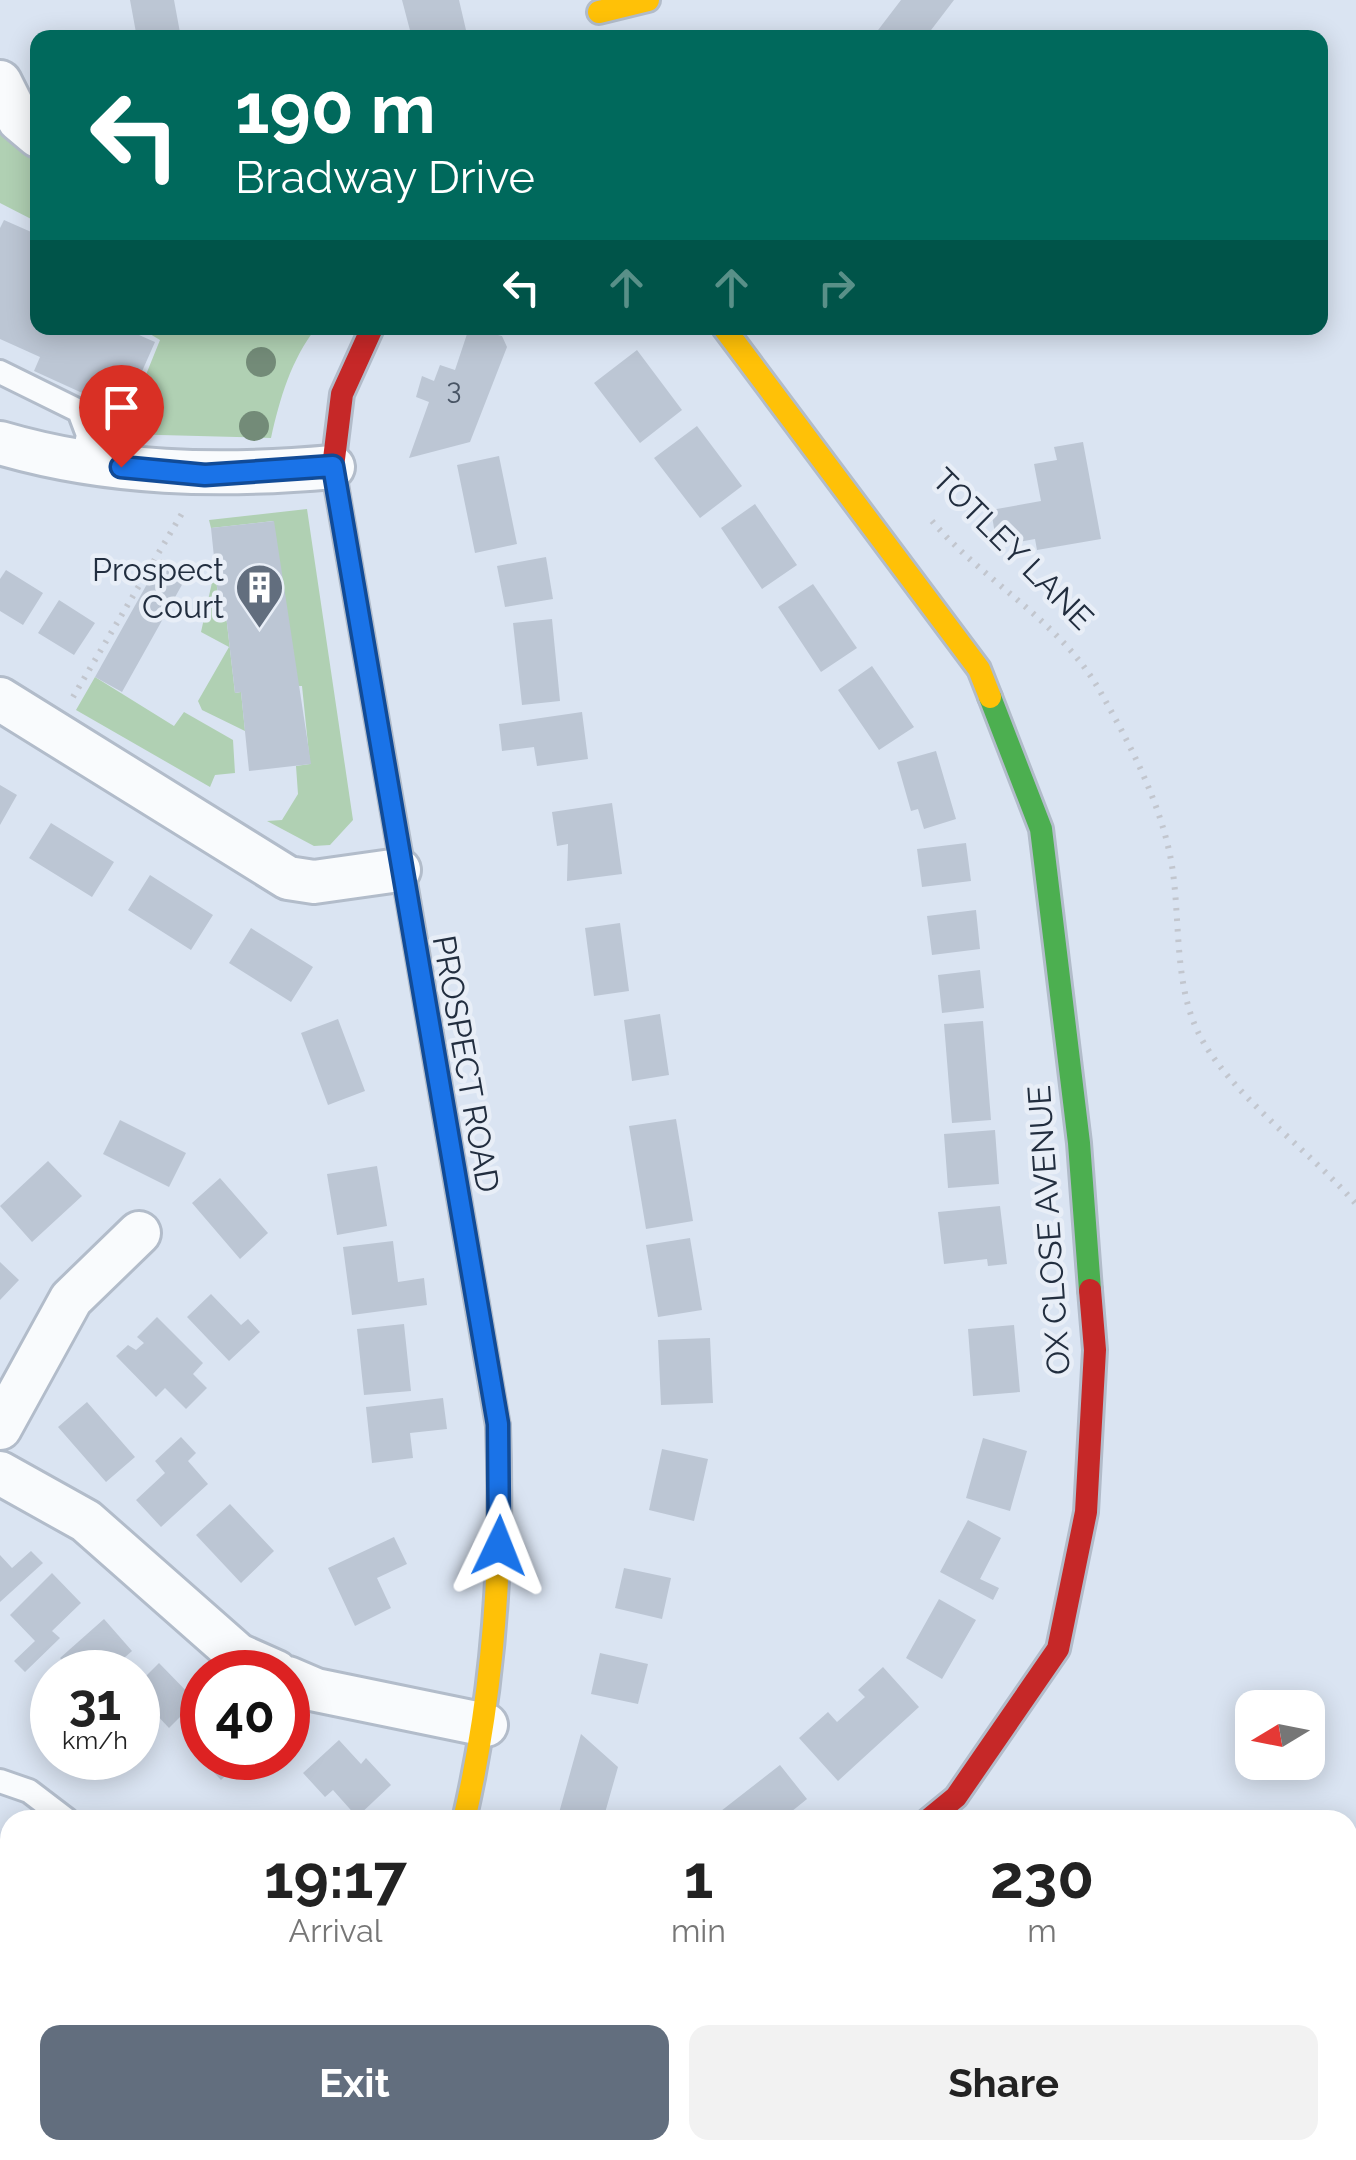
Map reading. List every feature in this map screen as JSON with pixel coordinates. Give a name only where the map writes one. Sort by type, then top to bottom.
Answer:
[{"type":"street","points":[[596,6],[648,0]]},
{"type":"street","points":[[0,82],[19,120],[30,129]]},
{"type":"street","name":"PROSPECT ROAD","points":[[368,335],[346,377],[337,406],[333,466],[399,870],[498,1424],[502,1510],[486,1724],[466,1810]]},
{"type":"street","name":"OX CLOSE AVENUE","points":[[729,335],[979,669],[1041,828],[1080,1143],[1095,1350],[1086,1512],[1058,1650],[956,1797],[940,1810]]},
{"type":"street","points":[[0,442],[82,462],[205,475],[333,466]]},
{"type":"street","points":[[0,698],[288,878],[314,882],[399,870]]},
{"type":"street","points":[[0,1428],[71,1299],[139,1233]]},
{"type":"street","points":[[0,1473],[86,1522],[232,1650]]},
{"type":"street","points":[[310,1687],[486,1724]]},
{"type":"lane","points":[[0,372],[79,411],[88,435],[82,462]]},
{"type":"lane","points":[[0,1781],[56,1810]]},
{"type":"path","points":[[54,730],[205,475]]},
{"type":"path","name":"TOTLEY LANE","points":[[927,516],[979,571],[1068,646],[1100,690],[1161,823],[1171,859],[1188,1008],[1198,1032],[1230,1076],[1356,1204]]},
{"type":"green space","points":[[0,113],[30,147],[30,218],[0,203]]},
{"type":"green space","points":[[152,335],[312,335],[288,380],[271,438],[122,434],[160,340]]},
{"type":"green space","points":[[307,509],[353,820],[330,845],[314,846],[267,821],[282,820],[298,794],[296,766],[310,764],[302,686],[297,686],[273,521],[211,528],[209,520]]},
{"type":"green space","points":[[215,569],[220,615],[226,615],[235,693],[241,692],[245,731],[202,710],[198,701],[229,647],[201,632]]},
{"type":"green space","points":[[95,677],[174,726],[184,712],[233,740],[235,773],[215,775],[210,787],[76,710]]},
{"type":"building","points":[[130,0],[174,0],[180,30],[136,30]]},
{"type":"building","points":[[402,0],[459,0],[466,30],[410,30]]},
{"type":"building","points":[[901,0],[954,0],[931,30],[878,30]]},
{"type":"building","points":[[4,220],[30,231],[30,335],[139,335],[155,342],[124,412],[34,371],[40,357],[0,339],[0,228]]},
{"type":"building","points":[[467,335],[502,336],[507,347],[470,442],[409,458],[429,402],[416,397],[422,376],[434,381],[440,365],[455,370]]},
{"type":"building","points":[[637,350],[682,410],[640,443],[594,383]]},
{"type":"building","points":[[697,426],[742,486],[700,518],[654,458]]},
{"type":"building","points":[[1083,442],[1101,539],[1037,550],[1035,539],[997,546],[991,510],[1041,501],[1034,464],[1057,460],[1054,447]]},
{"type":"building","points":[[499,456],[517,544],[475,553],[457,465]]},
{"type":"building","points":[[755,504],[797,565],[762,589],[721,528]]},
{"type":"building","name":"Prospect Court","points":[[274,521],[311,764],[249,771],[241,692],[235,693],[226,615],[220,615],[211,528]]},
{"type":"building","points":[[546,557],[553,599],[505,607],[497,566]]},
{"type":"building","points":[[161,559],[188,574],[122,692],[95,677]]},
{"type":"building","points":[[6,570],[43,593],[23,625],[0,611],[0,579]]},
{"type":"building","points":[[813,584],[857,648],[821,672],[778,607]]},
{"type":"building","points":[[59,600],[95,623],[74,655],[38,633]]},
{"type":"building","points":[[552,619],[560,701],[522,705],[513,623]]},
{"type":"building","points":[[872,666],[914,727],[879,750],[838,690]]},
{"type":"building","points":[[582,712],[588,759],[537,766],[534,747],[502,751],[499,724]]},
{"type":"building","points":[[936,751],[956,819],[924,829],[918,809],[911,811],[897,762]]},
{"type":"building","points":[[0,785],[17,795],[0,825]]},
{"type":"building","points":[[612,803],[622,874],[567,881],[568,844],[557,846],[552,812]]},
{"type":"building","points":[[51,823],[114,862],[92,897],[29,858]]},
{"type":"building","points":[[966,843],[971,881],[922,887],[917,849]]},
{"type":"building","points":[[150,875],[213,915],[191,950],[128,910]]},
{"type":"building","points":[[976,910],[980,949],[932,955],[927,916]]},
{"type":"building","points":[[620,923],[629,991],[594,996],[585,928]]},
{"type":"building","points":[[251,928],[313,967],[291,1002],[229,963]]},
{"type":"building","points":[[980,970],[984,1008],[942,1013],[938,975]]},
{"type":"building","points":[[660,1014],[669,1075],[632,1081],[624,1020]]},
{"type":"building","points":[[338,1019],[365,1091],[328,1105],[301,1033]]},
{"type":"building","points":[[983,1021],[991,1120],[952,1123],[944,1024]]},
{"type":"building","points":[[676,1119],[693,1221],[646,1229],[629,1126]]},
{"type":"building","points":[[120,1120],[186,1153],[169,1187],[103,1154]]},
{"type":"building","points":[[995,1130],[999,1184],[948,1188],[944,1134]]},
{"type":"building","points":[[48,1161],[82,1196],[32,1242],[0,1206]]},
{"type":"building","points":[[377,1166],[387,1226],[337,1235],[327,1174]]},
{"type":"building","points":[[220,1178],[268,1233],[240,1259],[192,1203]]},
{"type":"building","points":[[1000,1206],[1007,1264],[988,1266],[987,1259],[944,1264],[938,1212]]},
{"type":"building","points":[[690,1238],[702,1310],[658,1317],[646,1245]]},
{"type":"building","points":[[393,1241],[398,1282],[424,1278],[427,1305],[352,1315],[343,1247]]},
{"type":"building","points":[[0,1262],[19,1280],[0,1300]]},
{"type":"building","points":[[211,1294],[241,1325],[248,1319],[260,1332],[229,1361],[187,1317]]},
{"type":"building","points":[[157,1317],[203,1363],[193,1374],[207,1388],[186,1409],[165,1388],[156,1397],[116,1356],[128,1345],[136,1350],[144,1343],[137,1337]]},
{"type":"building","points":[[404,1324],[411,1391],[364,1395],[357,1329]]},
{"type":"building","points":[[1014,1325],[1020,1392],[973,1396],[968,1329]]},
{"type":"building","points":[[710,1338],[713,1403],[661,1405],[658,1340]]},
{"type":"building","points":[[443,1398],[447,1429],[410,1433],[413,1458],[372,1463],[366,1407]]},
{"type":"building","points":[[87,1402],[135,1457],[106,1482],[58,1427]]},
{"type":"building","points":[[181,1437],[196,1453],[188,1461],[208,1484],[161,1527],[136,1500],[165,1473],[155,1461]]},
{"type":"building","points":[[983,1438],[1027,1451],[1010,1511],[966,1498]]},
{"type":"building","points":[[662,1449],[708,1459],[694,1521],[649,1510]]},
{"type":"building","points":[[230,1504],[274,1551],[241,1583],[196,1535]]},
{"type":"building","points":[[968,1520],[1001,1538],[980,1579],[999,1588],[993,1600],[940,1572]]},
{"type":"building","points":[[394,1537],[407,1564],[377,1578],[391,1608],[355,1626],[328,1568]]},
{"type":"building","points":[[31,1551],[43,1563],[0,1602],[0,1555],[12,1568]]},
{"type":"building","points":[[624,1568],[671,1578],[662,1619],[615,1608]]},
{"type":"building","points":[[52,1573],[81,1603],[52,1631],[60,1638],[48,1650],[30,1650],[30,1667],[25,1672],[14,1661],[35,1641],[10,1615]]},
{"type":"building","points":[[939,1599],[976,1620],[942,1679],[906,1658]]},
{"type":"building","points":[[104,1619],[131,1650],[69,1650]]},
{"type":"building","points":[[600,1653],[648,1664],[638,1704],[591,1694]]},
{"type":"building","points":[[160,1664],[180,1685],[180,1717],[169,1728],[160,1718]]},
{"type":"building","points":[[883,1667],[919,1707],[838,1781],[799,1738],[828,1712],[837,1722],[865,1697],[858,1690]]},
{"type":"building","points":[[581,1734],[618,1767],[606,1810],[560,1810]]},
{"type":"building","points":[[339,1740],[361,1764],[366,1758],[391,1785],[364,1810],[351,1810],[333,1790],[325,1797],[309,1780],[310,1767]]},
{"type":"building","points":[[780,1765],[807,1799],[793,1810],[722,1810]]},
{"type":"traffic: fast","points":[[990,697],[1041,829],[1079,1143],[1090,1290]]},
{"type":"traffic: fast","points":[[405,882],[498,1426]]},
{"type":"traffic: slow","points":[[599,12],[648,0]]},
{"type":"traffic: slow","points":[[729,335],[979,669],[990,697]]},
{"type":"traffic: slow","points":[[466,1810],[483,1723],[494,1624],[499,1526],[498,1426]]},
{"type":"traffic: jam","points":[[369,335],[342,394],[333,467],[405,882]]},
{"type":"traffic: jam","points":[[940,1810],[956,1797],[1058,1649],[1086,1512],[1095,1350],[1090,1290]]},
{"type":"place","name":"Prospect Court","points":[[259,630]]},
{"type":"route","points":[[121,467],[205,475],[333,466],[384,787],[498,1424],[502,1510],[499,1546]]}]
